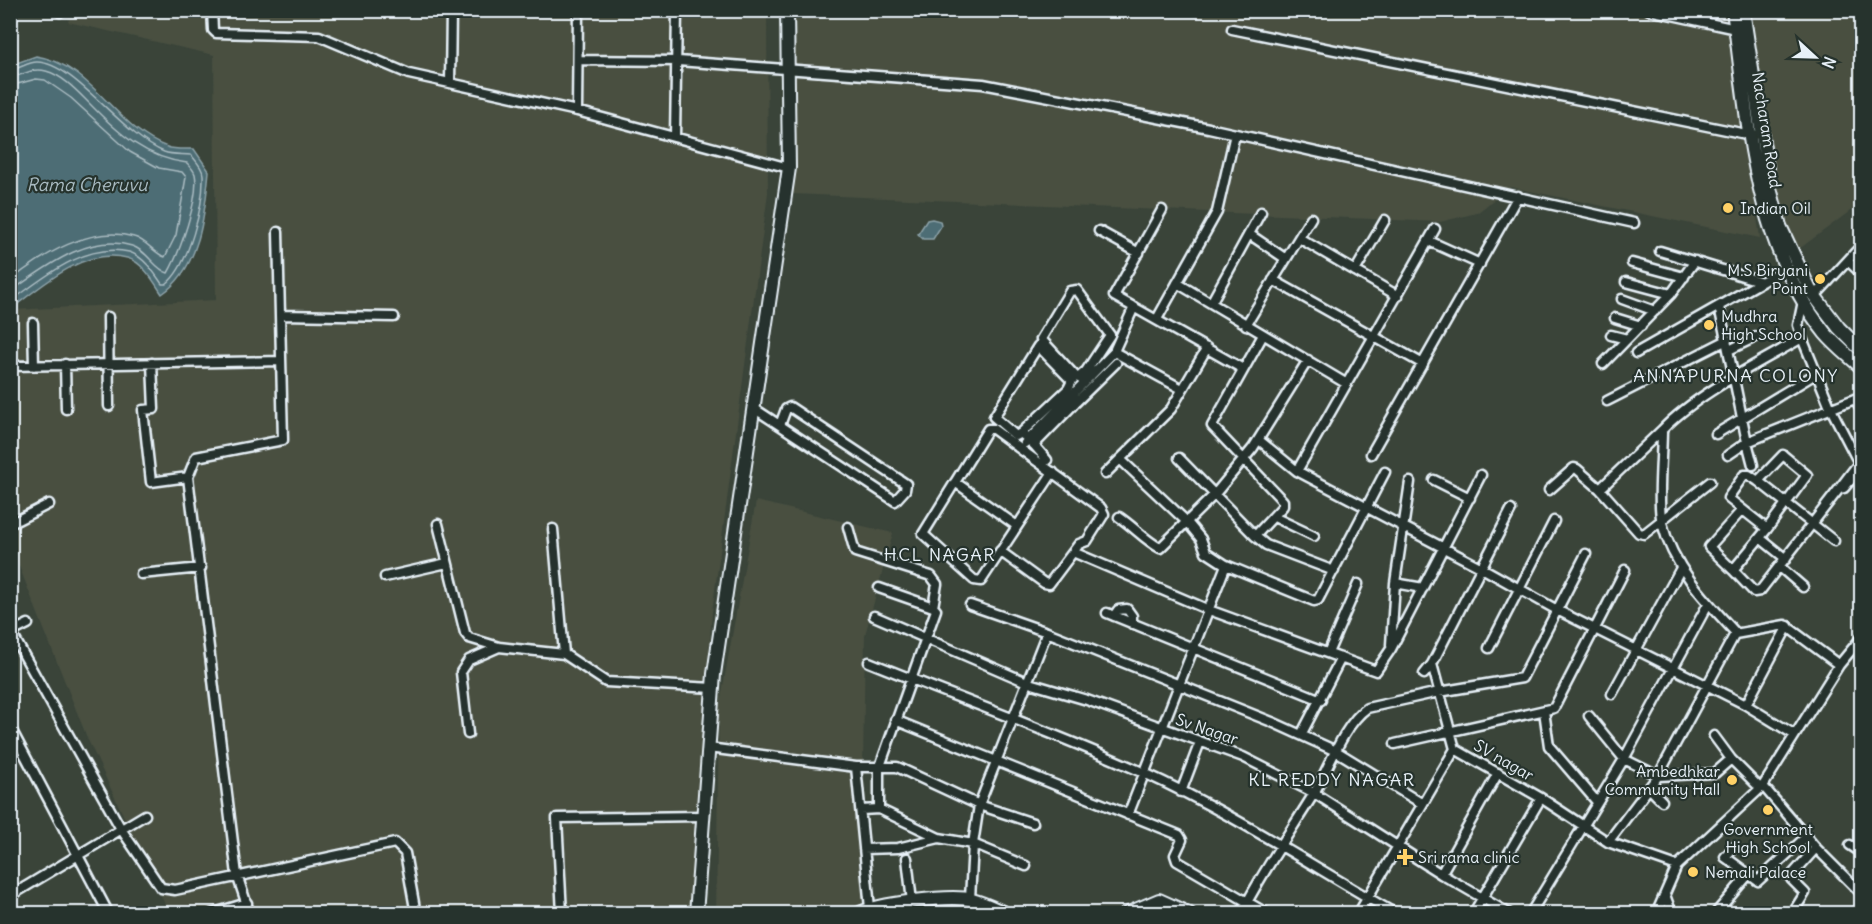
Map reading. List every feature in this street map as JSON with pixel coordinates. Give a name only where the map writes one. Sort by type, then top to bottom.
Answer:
[{"type":"street","points":[[212,10],[215,33],[320,36],[409,74],[577,111],[789,168]]},
{"type":"street","points":[[450,83],[451,10]]},
{"type":"street","points":[[577,111],[578,10]]},
{"type":"street","points":[[675,137],[678,61],[677,10]]},
{"type":"street","points":[[696,914],[713,688],[724,598],[755,409],[789,168],[787,10]]},
{"type":"street","points":[[1648,10],[1736,29]]},
{"type":"street","name":"Nacharam Road","points":[[1733,10],[1756,134],[1777,217],[1824,331],[1862,368]]},
{"type":"street","name":"Nacharam Road","points":[[1743,10],[1762,203],[1786,268],[1809,297],[1862,351]]},
{"type":"street","points":[[1232,29],[1756,134]]},
{"type":"street","points":[[578,60],[678,61],[983,84],[1235,134],[1518,195],[1634,223]]},
{"type":"street","points":[[1156,319],[1217,212],[1235,134]]},
{"type":"street","points":[[1371,454],[1518,195]]},
{"type":"street","points":[[1162,210],[1114,296],[1243,369]]},
{"type":"street","points":[[1211,303],[1261,212]]},
{"type":"street","points":[[1246,325],[1311,218]]},
{"type":"street","points":[[1355,271],[1385,220]]},
{"type":"street","points":[[1297,471],[1435,230]]},
{"type":"street","points":[[1099,231],[1139,253]]},
{"type":"street","points":[[250,914],[237,875],[188,477],[196,457],[283,440],[280,361],[282,315],[278,232]]},
{"type":"street","points":[[1249,234],[1286,259]]},
{"type":"street","points":[[1299,238],[1398,296]]},
{"type":"street","points":[[1429,241],[1480,264]]},
{"type":"street","points":[[1742,510],[1709,547],[1757,593],[1786,560],[1839,489],[1844,488],[1860,467],[1831,409],[1798,325],[1809,297],[1862,245]]},
{"type":"street","points":[[1660,251],[1759,281]]},
{"type":"street","points":[[1603,364],[1671,294],[1695,261]]},
{"type":"street","points":[[1848,261],[1862,274]]},
{"type":"street","points":[[1632,263],[1684,277]]},
{"type":"street","points":[[1636,353],[1759,281],[1786,268]]},
{"type":"street","points":[[1273,280],[1423,364]]},
{"type":"street","points":[[1626,282],[1671,294]]},
{"type":"street","points":[[1177,283],[1347,384]]},
{"type":"street","points":[[1072,396],[1088,374],[1110,335],[1077,290],[1070,291],[1041,339],[1078,378],[1088,374],[1115,351],[1134,307]]},
{"type":"street","points":[[1622,299],[1655,311]]},
{"type":"street","points":[[1719,306],[1741,420],[1753,465]]},
{"type":"street","points":[[282,315],[394,316]]},
{"type":"street","points":[[108,317],[109,406]]},
{"type":"street","points":[[1616,318],[1641,326]]},
{"type":"street","points":[[33,323],[34,366]]},
{"type":"street","points":[[1255,537],[1283,506],[1283,501],[1212,426],[1263,335]]},
{"type":"street","points":[[1611,335],[1627,339]]},
{"type":"street","points":[[1729,350],[1756,337]]},
{"type":"street","points":[[1600,489],[1672,420],[1733,378],[1802,338]]},
{"type":"street","points":[[1607,401],[1727,340]]},
{"type":"street","points":[[1047,460],[1027,439],[1016,436],[994,417],[1038,346],[1072,381],[1072,396]]},
{"type":"street","points":[[1105,474],[1171,409],[1207,348]]},
{"type":"street","points":[[1115,351],[1182,389]]},
{"type":"street","points":[[1119,517],[1135,528],[1146,540],[1161,548],[1215,494],[1243,461],[1259,440],[1308,360]]},
{"type":"street","points":[[10,366],[280,361]]},
{"type":"street","points":[[152,363],[154,409],[143,410],[151,482],[188,477]]},
{"type":"street","points":[[1020,449],[1027,439],[1072,396],[1116,363]]},
{"type":"street","points":[[65,364],[66,409]]},
{"type":"street","points":[[1716,434],[1817,373]]},
{"type":"street","points":[[1728,455],[1747,442],[1858,397],[1862,410]]},
{"type":"street","points":[[755,409],[895,501],[905,490],[906,484],[790,407],[786,409],[780,424]]},
{"type":"street","points":[[1000,552],[1044,583],[1049,584],[1079,544],[1087,541],[1104,516],[1104,511],[1053,472],[993,429],[988,429],[923,534],[978,582],[1053,472]]},
{"type":"street","points":[[1662,430],[1661,522],[1681,568],[1708,604],[1736,633]]},
{"type":"street","points":[[1259,440],[1297,471],[1557,610],[1709,685],[1795,735]]},
{"type":"street","points":[[1733,570],[1786,504],[1806,477],[1807,472],[1783,455],[1758,481]]},
{"type":"street","points":[[1179,458],[1255,537],[1266,545],[1334,572]]},
{"type":"street","points":[[1120,459],[1187,522],[1201,539],[1206,552],[1227,565],[1314,601],[1318,600],[1334,572],[1385,472]]},
{"type":"street","points":[[1549,490],[1574,468],[1582,472],[1600,489],[1641,534],[1661,522],[1710,482]]},
{"type":"street","points":[[1073,552],[1209,610],[1376,671],[1391,649],[1481,474]]},
{"type":"street","points":[[1767,529],[1728,501],[1730,494],[1747,474],[1834,541]]},
{"type":"street","points":[[1434,480],[1470,498]]},
{"type":"street","points":[[955,482],[1017,526]]},
{"type":"street","points":[[1391,649],[1395,583],[1410,482]]},
{"type":"street","points":[[10,524],[50,504]]},
{"type":"street","points":[[1424,674],[1432,664],[1511,510]]},
{"type":"street","points":[[1274,517],[1314,536]]},
{"type":"street","points":[[1489,648],[1554,521]]},
{"type":"street","points":[[438,524],[465,633],[469,638],[499,647],[564,654],[606,682],[713,688]]},
{"type":"street","points":[[848,528],[855,552],[930,576],[937,584],[933,607],[935,613],[879,769],[879,809]]},
{"type":"street","points":[[554,529],[564,654]]},
{"type":"street","points":[[1760,538],[1786,560]]},
{"type":"street","points":[[1240,914],[1314,793],[1336,751],[1367,708],[1439,692],[1522,678],[1586,554]]},
{"type":"street","points":[[385,577],[447,563]]},
{"type":"street","points":[[1128,816],[1227,565]]},
{"type":"street","points":[[1780,567],[1803,587]]},
{"type":"street","points":[[141,574],[201,568]]},
{"type":"street","points":[[1612,694],[1635,648],[1681,568]]},
{"type":"street","points":[[1395,744],[1544,711],[1556,706],[1625,570]]},
{"type":"street","points":[[1395,583],[1423,588]]},
{"type":"street","points":[[1328,653],[1358,585]]},
{"type":"street","points":[[879,588],[933,607]]},
{"type":"street","points":[[1530,914],[1624,759],[1708,604]]},
{"type":"street","points":[[970,605],[1047,632],[1301,735],[1336,751],[1421,803]]},
{"type":"street","points":[[1110,615],[1321,700]]},
{"type":"street","name":"Sv Nagar","points":[[874,616],[1029,683],[1087,700],[1161,729],[1243,757],[1314,793],[1441,874],[1510,914]]},
{"type":"street","points":[[28,624],[11,632],[121,829],[161,888],[166,890],[395,843],[405,853],[416,914]]},
{"type":"street","points":[[1736,633],[1788,626],[1839,665]]},
{"type":"street","points":[[1746,705],[1788,626]]},
{"type":"street","points":[[970,899],[972,844],[979,805],[1029,683],[1047,632]]},
{"type":"street","points":[[1608,842],[1658,776],[1736,633]]},
{"type":"street","points":[[1656,914],[1677,866],[1762,787],[1839,665],[1862,637]]},
{"type":"street","points":[[468,734],[461,672],[469,660],[499,647]]},
{"type":"street","points":[[1301,735],[1341,658]]},
{"type":"street","points":[[869,662],[1014,718],[1144,773],[1281,844],[1396,914]]},
{"type":"street","points":[[1432,664],[1455,748]]},
{"type":"street","points":[[1544,711],[1548,746],[1597,802]]},
{"type":"street","points":[[1589,716],[1624,759],[1658,776],[1715,773],[1731,759]]},
{"type":"street","points":[[895,720],[1179,835],[1182,840],[1175,855],[1177,861],[1268,914]]},
{"type":"street","points":[[10,727],[109,914]]},
{"type":"street","points":[[1714,736],[1731,759],[1762,787],[1816,848],[1862,894]]},
{"type":"street","points":[[1181,792],[1200,742]]},
{"type":"street","points":[[708,748],[856,767],[879,769],[897,767],[979,805],[1033,823]]},
{"type":"street","name":"SV nagar","points":[[1358,914],[1455,748],[1541,798],[1608,842],[1677,866]]},
{"type":"street","points":[[856,767],[864,849],[877,909]]},
{"type":"street","points":[[1441,874],[1498,773]]},
{"type":"street","points":[[1648,788],[1662,801]]},
{"type":"street","points":[[1473,914],[1541,798]]},
{"type":"street","points":[[861,810],[879,809],[939,838],[972,844],[1026,866]]},
{"type":"street","points":[[10,896],[145,815]]},
{"type":"street","points":[[562,914],[557,818],[703,816]]},
{"type":"street","points":[[1734,847],[1725,857],[1758,881],[1807,836]]},
{"type":"street","points":[[864,849],[898,848],[939,838]]},
{"type":"street","points":[[1850,845],[1862,852]]},
{"type":"street","points":[[1796,914],[1795,909],[1805,893],[1791,879],[1791,876],[1816,848]]},
{"type":"street","points":[[908,858],[912,902]]},
{"type":"street","points":[[1715,914],[1749,874]]},
{"type":"street","points":[[1665,894],[1672,914]]},
{"type":"street","points":[[858,914],[912,902],[970,899],[1006,914]]},
{"type":"street","points":[[1126,914],[1159,900],[1186,913]]},
{"type":"street","points":[[211,914],[247,903]]},
{"type":"shaded area","points":[[71,11],[767,11],[768,193],[712,612],[693,913],[169,913],[88,740],[11,546],[11,310],[216,300],[214,55],[68,22]]},
{"type":"shaded area","points":[[790,11],[1727,11],[1760,238],[1510,187],[1477,213],[1440,222],[792,194]]},
{"type":"shaded area","points":[[1749,11],[1861,11],[1861,203],[1791,255],[1774,193]]},
{"type":"shaded area","points":[[756,501],[893,533],[865,635],[863,767],[875,913],[716,914],[719,709]]},
{"type":"water","name":"Rama Cheruvu","points":[[36,56],[56,61],[73,71],[132,126],[149,138],[170,148],[194,149],[209,171],[202,222],[193,255],[175,283],[162,294],[148,273],[133,260],[111,256],[79,263],[50,280],[11,309],[11,65]]},
{"type":"water","points":[[927,220],[940,221],[941,226],[933,239],[923,239],[918,234]]},
{"type":"place","name":"Indian Oil","points":[[1728,208]]},
{"type":"place","name":"M.S Biryani Point","points":[[1820,279]]},
{"type":"place","name":"Mudhra High School","points":[[1709,325]]},
{"type":"place","name":"Ambedhkar Community Hall","points":[[1732,780]]},
{"type":"place","name":"Government High School","points":[[1768,810]]},
{"type":"place","name":"Sri rama clinic","points":[[1405,857]]},
{"type":"place","name":"Nemali Palace","points":[[1693,872]]},
{"type":"district","name":"ANNAPURNA COLONY","points":[[1736,376]]},
{"type":"district","name":"HCL NAGAR","points":[[940,555]]},
{"type":"district","name":"KL REDDY NAGAR","points":[[1332,780]]}]
